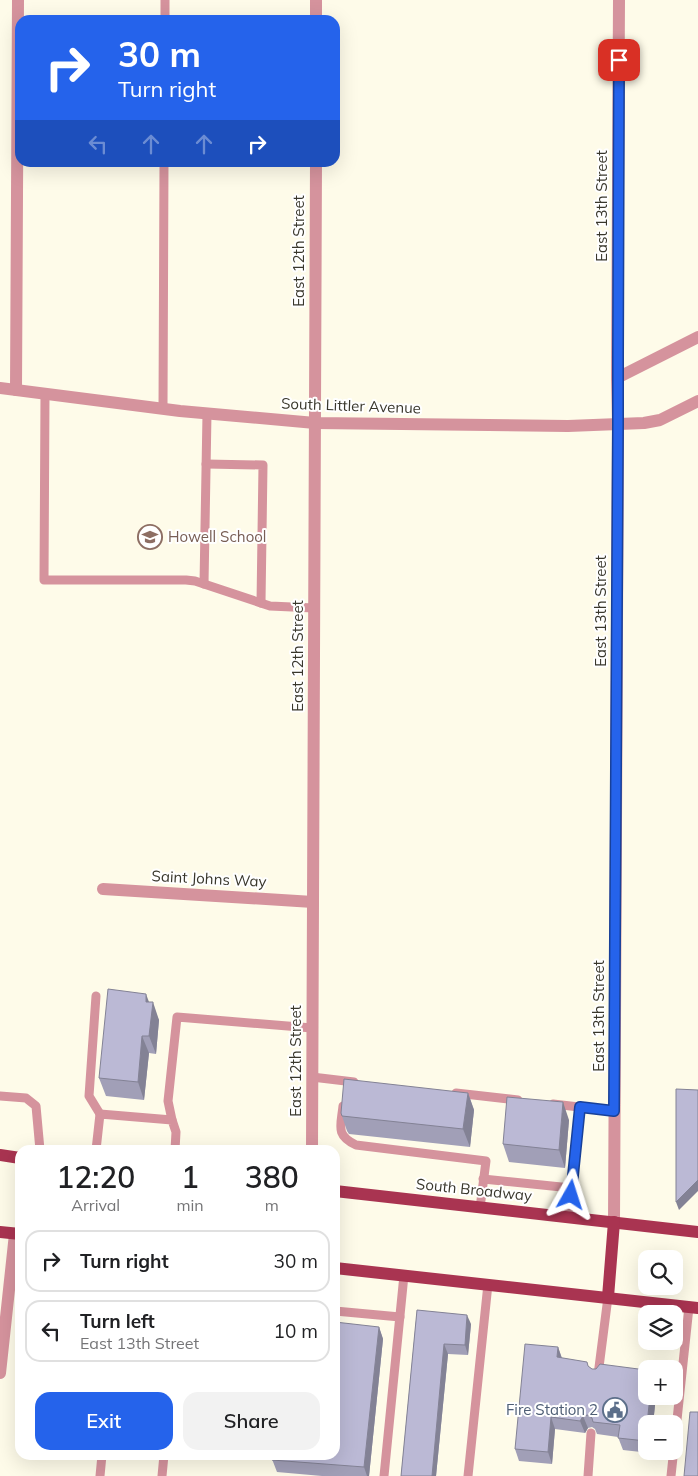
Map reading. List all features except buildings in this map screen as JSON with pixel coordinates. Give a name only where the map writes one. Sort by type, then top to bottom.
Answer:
[{"type":"main road","points":[[0,1155],[15,1157]]},
{"type":"main road","name":"South Broadway","points":[[340,1192],[698,1232]]},
{"type":"main road","points":[[608,1297],[614,1222]]},
{"type":"main road","points":[[0,1232],[15,1234]]},
{"type":"main road","points":[[340,1269],[693,1308]]},
{"type":"street","points":[[18,0],[18,15]]},
{"type":"street","points":[[316,0],[316,15]]},
{"type":"street","name":"East 13th Street","points":[[614,1222],[619,0]]},
{"type":"street","points":[[16,390],[17,167]]},
{"type":"street","name":"East 12th Street","points":[[312,1145],[316,167]]},
{"type":"street","points":[[618,378],[698,337]]},
{"type":"street","name":"South Littler Avenue","points":[[0,388],[207,414],[315,423],[568,426],[644,423],[660,420],[698,401]]},
{"type":"street","name":"Saint Johns Way","points":[[103,889],[313,902]]},
{"type":"street","points":[[0,1373],[15,1257]]},
{"type":"lane","points":[[165,0],[165,15]]},
{"type":"lane","points":[[163,409],[164,167]]},
{"type":"lane","points":[[45,394],[44,580],[186,580],[204,584],[270,606],[314,608]]},
{"type":"lane","points":[[204,584],[207,414]]},
{"type":"lane","points":[[206,464],[263,465],[261,603]]},
{"type":"lane","points":[[96,996],[89,1096],[100,1114],[97,1145]]},
{"type":"lane","points":[[175,1145],[176,1132],[168,1101],[177,1016],[312,1028]]},
{"type":"lane","points":[[312,1077],[345,1085],[365,1083]]},
{"type":"lane","points":[[443,1092],[531,1102]]},
{"type":"lane","points":[[0,1096],[26,1098],[36,1106],[40,1145]]},
{"type":"lane","points":[[343,1100],[340,1129],[342,1135],[356,1145],[486,1161],[480,1208]]},
{"type":"lane","points":[[541,1103],[614,1111]]},
{"type":"lane","points":[[568,1217],[580,1107]]},
{"type":"lane","points":[[100,1114],[172,1120]]},
{"type":"lane","points":[[483,1180],[571,1188]]},
{"type":"lane","points":[[384,1476],[404,1275]]},
{"type":"lane","points":[[468,1476],[488,1284]]},
{"type":"lane","points":[[598,1375],[608,1297]]},
{"type":"lane","points":[[671,1476],[693,1308]]},
{"type":"lane","points":[[340,1311],[400,1317]]},
{"type":"lane","points":[[588,1476],[591,1433]]},
{"type":"lane","points":[[100,1476],[102,1460]]},
{"type":"lane","points":[[162,1476],[164,1460]]},
{"type":"place","name":"Howell School","points":[[150,537]]},
{"type":"place","name":"Fire Station 2","points":[[615,1410]]},
{"type":"route","points":[[571,1195],[580,1107],[614,1111],[619,60]]}]
